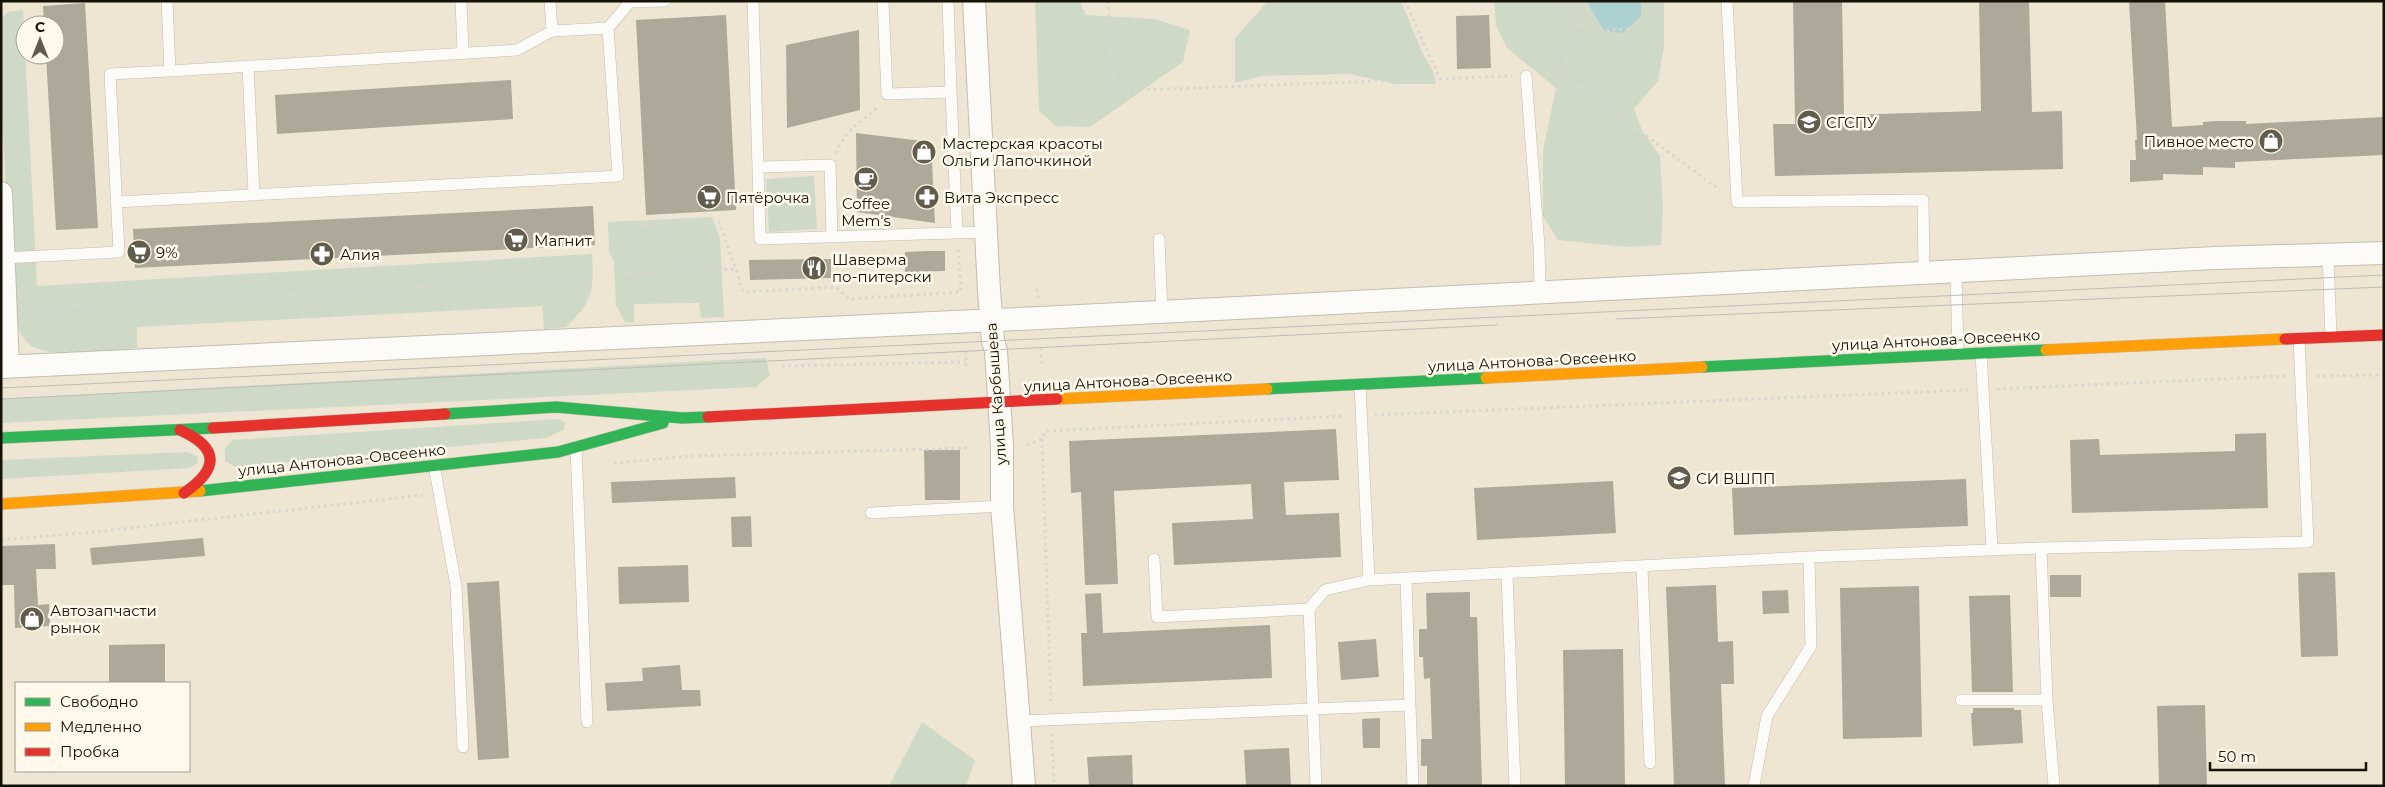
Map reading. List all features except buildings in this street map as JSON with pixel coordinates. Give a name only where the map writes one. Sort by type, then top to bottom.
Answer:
[{"type":"main road","name":"улица Антонова-Овсеенко","points":[[1,438],[180,430],[556,407],[682,418],[1360,386],[1958,354],[2384,335]]},
{"type":"main road","name":"улица Антонова-Овсеенко","points":[[1,504],[184,493],[558,452],[682,418]]},
{"type":"main road","points":[[180,430],[194,435],[205,443],[212,459],[210,470],[205,479],[184,493]]},
{"type":"street","name":"улица Карбышева","points":[[974,1],[991,320],[996,351],[1002,446],[1002,506],[1021,721],[1024,786]]},
{"type":"street","points":[[1,193],[5,367],[1162,312],[1924,272],[2384,253]]},
{"type":"lane","points":[[167,1],[170,71]]},
{"type":"lane","points":[[461,1],[463,53]]},
{"type":"lane","points":[[550,1],[552,31]]},
{"type":"lane","points":[[116,202],[618,176],[608,28],[630,2],[665,1]]},
{"type":"lane","points":[[753,1],[760,239],[986,232]]},
{"type":"lane","points":[[884,1],[887,94],[951,92]]},
{"type":"lane","points":[[948,1],[957,233]]},
{"type":"lane","points":[[1727,1],[1737,202],[1923,200],[1924,272]]},
{"type":"lane","points":[[3,258],[119,252],[110,74],[517,50],[552,31],[608,28]]},
{"type":"lane","points":[[248,66],[254,195]]},
{"type":"lane","points":[[1526,76],[1539,246],[1540,292]]},
{"type":"lane","points":[[758,167],[830,165],[832,237]]},
{"type":"lane","points":[[1159,239],[1162,312]]},
{"type":"lane","points":[[2328,254],[2332,337]]},
{"type":"lane","points":[[1956,271],[1958,354]]},
{"type":"lane","points":[[1316,786],[1310,609],[1325,590],[1369,580],[1809,557],[1992,549],[2308,542],[2299,376],[2299,338]]},
{"type":"lane","points":[[1981,353],[1992,549]]},
{"type":"lane","points":[[1360,386],[1369,580]]},
{"type":"lane","points":[[576,447],[587,722]]},
{"type":"lane","points":[[434,465],[456,586],[463,747]]},
{"type":"lane","points":[[871,513],[1002,506]]},
{"type":"lane","points":[[2041,548],[2047,700],[2054,786]]},
{"type":"lane","points":[[1754,786],[1767,716],[1811,646],[1809,557]]},
{"type":"lane","points":[[1154,560],[1157,617],[1310,609]]},
{"type":"lane","points":[[1642,567],[1650,763]]},
{"type":"lane","points":[[1508,574],[1515,786]]},
{"type":"lane","points":[[1406,579],[1413,786]]},
{"type":"lane","points":[[1961,700],[2047,700]]},
{"type":"lane","points":[[1021,721],[1410,705]]},
{"type":"path","points":[[1108,1],[1114,91],[1562,74],[1737,202]]},
{"type":"path","points":[[1405,1],[1440,79]]},
{"type":"path","points":[[1562,74],[1575,24],[1563,1]]},
{"type":"path","points":[[1575,24],[1594,30],[1635,29],[1659,1]]},
{"type":"path","points":[[830,165],[841,141],[848,132],[856,123],[869,115],[887,94]]},
{"type":"path","points":[[736,269],[629,274],[629,226],[719,222],[736,269],[743,292],[836,287],[849,299],[961,292],[957,233]]},
{"type":"path","points":[[19,310],[593,277]]},
{"type":"path","points":[[1037,288],[1038,298]]},
{"type":"path","points":[[1041,348],[1042,366]]},
{"type":"path","points":[[966,351],[966,371]]},
{"type":"path","points":[[782,366],[966,362]]},
{"type":"path","points":[[1054,786],[1042,439],[1046,431],[1362,415],[1983,389],[2299,376],[2384,375]]},
{"type":"path","points":[[1027,446],[1042,439]]},
{"type":"path","points":[[577,467],[693,456],[968,448]]},
{"type":"path","points":[[1,540],[84,533],[439,493]]},
{"type":"green space","points":[[1035,1],[1079,1],[1086,15],[1155,19],[1190,30],[1183,62],[1090,127],[1056,126],[1039,111]]},
{"type":"green space","points":[[1268,1],[1401,1],[1422,52],[1433,71],[1436,84],[1395,84],[1350,74],[1262,76],[1235,83],[1235,38]]},
{"type":"green space","points":[[1494,1],[1664,1],[1664,46],[1658,81],[1634,109],[1642,130],[1660,156],[1663,208],[1661,245],[1626,247],[1558,240],[1543,216],[1543,151],[1556,88],[1507,48],[1496,25]]},
{"type":"green space","points":[[23,10],[23,15],[15,15],[15,65],[26,65],[37,286],[592,254],[592,287],[587,302],[566,327],[544,329],[542,306],[137,327],[137,348],[81,353],[50,352],[38,349],[29,344],[22,336],[12,306],[1,92],[1,18],[8,12]]},
{"type":"green space","points":[[814,176],[817,229],[769,232],[766,179]]},
{"type":"green space","points":[[712,217],[720,238],[724,317],[701,318],[699,303],[634,304],[634,322],[625,322],[616,305],[614,261],[609,253],[608,222]]},
{"type":"green space","points":[[766,358],[770,375],[756,387],[1,423],[1,399]]},
{"type":"green space","points":[[559,419],[565,423],[564,430],[546,438],[235,467],[225,461],[225,448],[232,440]]},
{"type":"green space","points":[[187,452],[197,456],[198,463],[189,468],[1,479],[1,460]]},
{"type":"green space","points":[[922,722],[975,760],[966,786],[889,786]]},
{"type":"water","points":[[1586,1],[1641,1],[1641,16],[1623,33],[1604,30]]},
{"type":"tram line","points":[[1,388],[2384,275]]},
{"type":"tram line","points":[[1617,319],[2384,287]]},
{"type":"tram line","points":[[1,399],[1497,325]]},
{"type":"traffic: fast","points":[[1702,367],[2046,350]]},
{"type":"traffic: fast","points":[[1267,389],[1486,378]]},
{"type":"traffic: fast","points":[[445,414],[556,407],[682,418],[708,417]]},
{"type":"traffic: fast","points":[[200,491],[558,452],[663,423]]},
{"type":"traffic: fast","points":[[1,438],[213,428]]},
{"type":"traffic: slow","points":[[2046,350],[2285,339]]},
{"type":"traffic: slow","points":[[1486,378],[1702,367]]},
{"type":"traffic: slow","points":[[1057,399],[1267,389]]},
{"type":"traffic: slow","points":[[1,504],[200,491]]},
{"type":"traffic: jam","points":[[2285,339],[2384,335]]},
{"type":"traffic: jam","points":[[708,417],[1057,399]]},
{"type":"traffic: jam","points":[[213,428],[445,414]]},
{"type":"traffic: jam","points":[[180,430],[202,444],[208,452],[210,459],[209,467],[204,476],[184,493]]},
{"type":"place","name":"СГСПУ","points":[[1809,122]]},
{"type":"place","name":"Пивное место","points":[[2271,141]]},
{"type":"place","name":"Мастерская красоты Ольги Лапочкиной","points":[[924,152]]},
{"type":"place","name":"Coffee Mem's","points":[[866,179]]},
{"type":"place","name":"Пятёрочка","points":[[709,197]]},
{"type":"place","name":"Вита Экспресс","points":[[927,197]]},
{"type":"place","name":"Магнит","points":[[516,240]]},
{"type":"place","name":"9%","points":[[139,252]]},
{"type":"place","name":"Алия","points":[[322,254]]},
{"type":"place","name":"Шаверма по-питерски","points":[[814,268]]},
{"type":"place","name":"СИ ВШПП","points":[[1679,478]]},
{"type":"place","name":"Автозапчасти рынок","points":[[32,619]]}]
